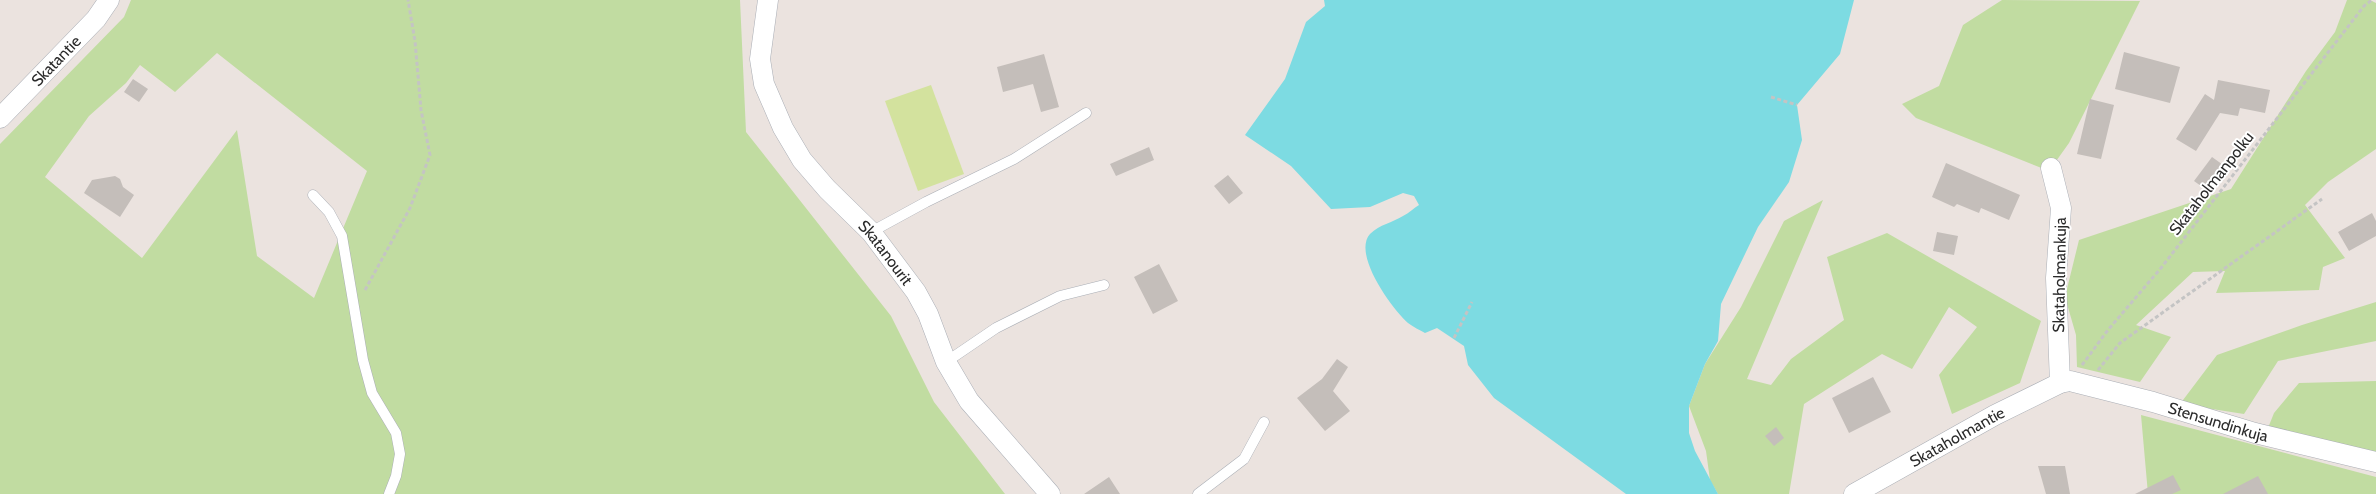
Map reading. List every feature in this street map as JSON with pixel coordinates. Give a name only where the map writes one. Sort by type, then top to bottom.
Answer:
[{"type":"street","name":"Skatantie","points":[[0,118],[96,19],[109,0]]},
{"type":"street","name":"Skatanourit","points":[[768,0],[760,59],[764,84],[784,128],[802,160],[827,189],[871,232],[916,292],[928,314],[946,362],[969,401],[1050,494]]},
{"type":"street","name":"Skataholmankuja","points":[[2051,168],[2060,208],[2056,278],[2072,384]]},
{"type":"street","name":"Stensundinkuja","points":[[2072,384],[2153,402],[2255,433],[2376,462]]},
{"type":"street","name":"Skataholmantie","points":[[1854,494],[1995,415],[2072,384]]},
{"type":"lane","points":[[871,232],[926,202],[1014,159],[1086,112]]},
{"type":"lane","points":[[313,195],[329,212],[342,236],[363,360],[372,393],[396,433],[400,454],[396,476],[388,494]]},
{"type":"lane","points":[[946,362],[996,328],[1060,296],[1104,285]]},
{"type":"lane","points":[[1198,494],[1244,458],[1264,422]]},
{"type":"path","points":[[355,307],[410,208],[430,155],[421,110],[415,41],[408,0]]},
{"type":"path","name":"Skataholmanpolku","points":[[2072,384],[2108,330],[2161,268],[2364,6],[2372,0]]},
{"type":"path","points":[[1771,97],[1797,105]]},
{"type":"path","points":[[2072,384],[2120,343],[2322,199]]},
{"type":"path","points":[[1454,338],[1472,302]]},
{"type":"green space","points":[[131,0],[740,0],[746,132],[891,316],[934,402],[1005,494],[0,494],[0,144],[124,17]],"holes":[[[217,53],[367,171],[314,298],[257,256],[237,130],[142,258],[45,177],[89,116],[126,83],[140,65],[175,92]]]},
{"type":"green space","points":[[2002,0],[2140,1],[2069,143],[2049,171],[1916,118],[1902,104],[1939,86],[1963,25]]},
{"type":"green space","points":[[2347,0],[2370,0],[2376,3],[2376,149],[2328,182],[2305,205],[2345,258],[2323,267],[2319,290],[2216,293],[2225,271],[2193,272],[2136,325],[2171,337],[2140,382],[2077,367],[2076,335],[2065,297],[2079,240],[2231,189],[2306,71],[2335,32]]},
{"type":"green space","points":[[931,85],[964,174],[918,191],[885,101]]},
{"type":"green space","points":[[1823,200],[1747,379],[1771,385],[1791,359],[1844,320],[1827,257],[1887,233],[2041,321],[2020,383],[1952,414],[1939,375],[1977,327],[1949,307],[1912,369],[1882,354],[1804,404],[1789,494],[1718,494],[1710,480],[1706,451],[1689,406],[1705,364],[1741,307],[1784,221]]},
{"type":"green space","points":[[2376,302],[2376,341],[2278,361],[2244,414],[2180,404],[2217,355],[2302,325]]},
{"type":"green space","points":[[2376,381],[2376,452],[2268,428],[2274,413],[2299,383]]},
{"type":"green space","points":[[2141,415],[2376,477],[2376,494],[2148,494]]},
{"type":"water","points":[[1324,0],[1854,0],[1840,54],[1797,105],[1802,140],[1789,182],[1758,227],[1721,304],[1718,341],[1705,364],[1689,406],[1689,433],[1695,451],[1718,494],[1626,494],[1494,398],[1468,365],[1464,346],[1437,328],[1425,333],[1408,323],[1384,294],[1370,267],[1366,254],[1366,243],[1370,234],[1419,205],[1414,196],[1403,193],[1370,207],[1331,209],[1291,166],[1245,135],[1285,79],[1306,22],[1325,6]]},
{"type":"building","points":[[2124,52],[2180,67],[2170,103],[2115,89]]},
{"type":"building","points":[[1044,54],[1059,107],[1041,112],[1033,84],[1003,92],[997,67]]},
{"type":"building","points":[[133,79],[148,89],[139,102],[124,92]]},
{"type":"building","points":[[2218,80],[2270,90],[2265,113],[2240,108],[2238,116],[2220,113],[2196,151],[2176,139],[2205,94],[2214,100]]},
{"type":"building","points":[[2090,99],[2114,105],[2101,159],[2077,154]]},
{"type":"building","points":[[1149,147],[1154,160],[1116,176],[1110,164]]},
{"type":"building","points":[[2212,157],[2226,167],[2208,191],[2194,181]]},
{"type":"building","points":[[1946,163],[2020,195],[2009,220],[1981,208],[1979,213],[1957,204],[1954,207],[1932,197]]},
{"type":"building","points":[[1228,175],[1243,193],[1229,204],[1214,186]]},
{"type":"building","points":[[115,176],[120,179],[123,187],[134,195],[120,217],[84,193],[92,180]]},
{"type":"building","points":[[2372,213],[2376,221],[2376,236],[2349,251],[2338,232]]},
{"type":"building","points":[[1937,232],[1958,236],[1954,255],[1933,251]]},
{"type":"building","points":[[1159,264],[1178,301],[1153,314],[1134,277]]},
{"type":"building","points":[[1337,359],[1348,367],[1333,391],[1350,411],[1325,431],[1297,398],[1322,379]]},
{"type":"building","points":[[1873,377],[1891,412],[1849,433],[1832,398]]},
{"type":"building","points":[[1776,427],[1784,438],[1774,446],[1765,436]]},
{"type":"building","points":[[2038,466],[2065,466],[2070,494],[2046,494]]},
{"type":"building","points":[[2173,475],[2181,490],[2172,494],[2135,494]]},
{"type":"building","points":[[2258,476],[2268,494],[2223,494]]},
{"type":"building","points":[[1109,477],[1120,494],[1084,494]]}]
